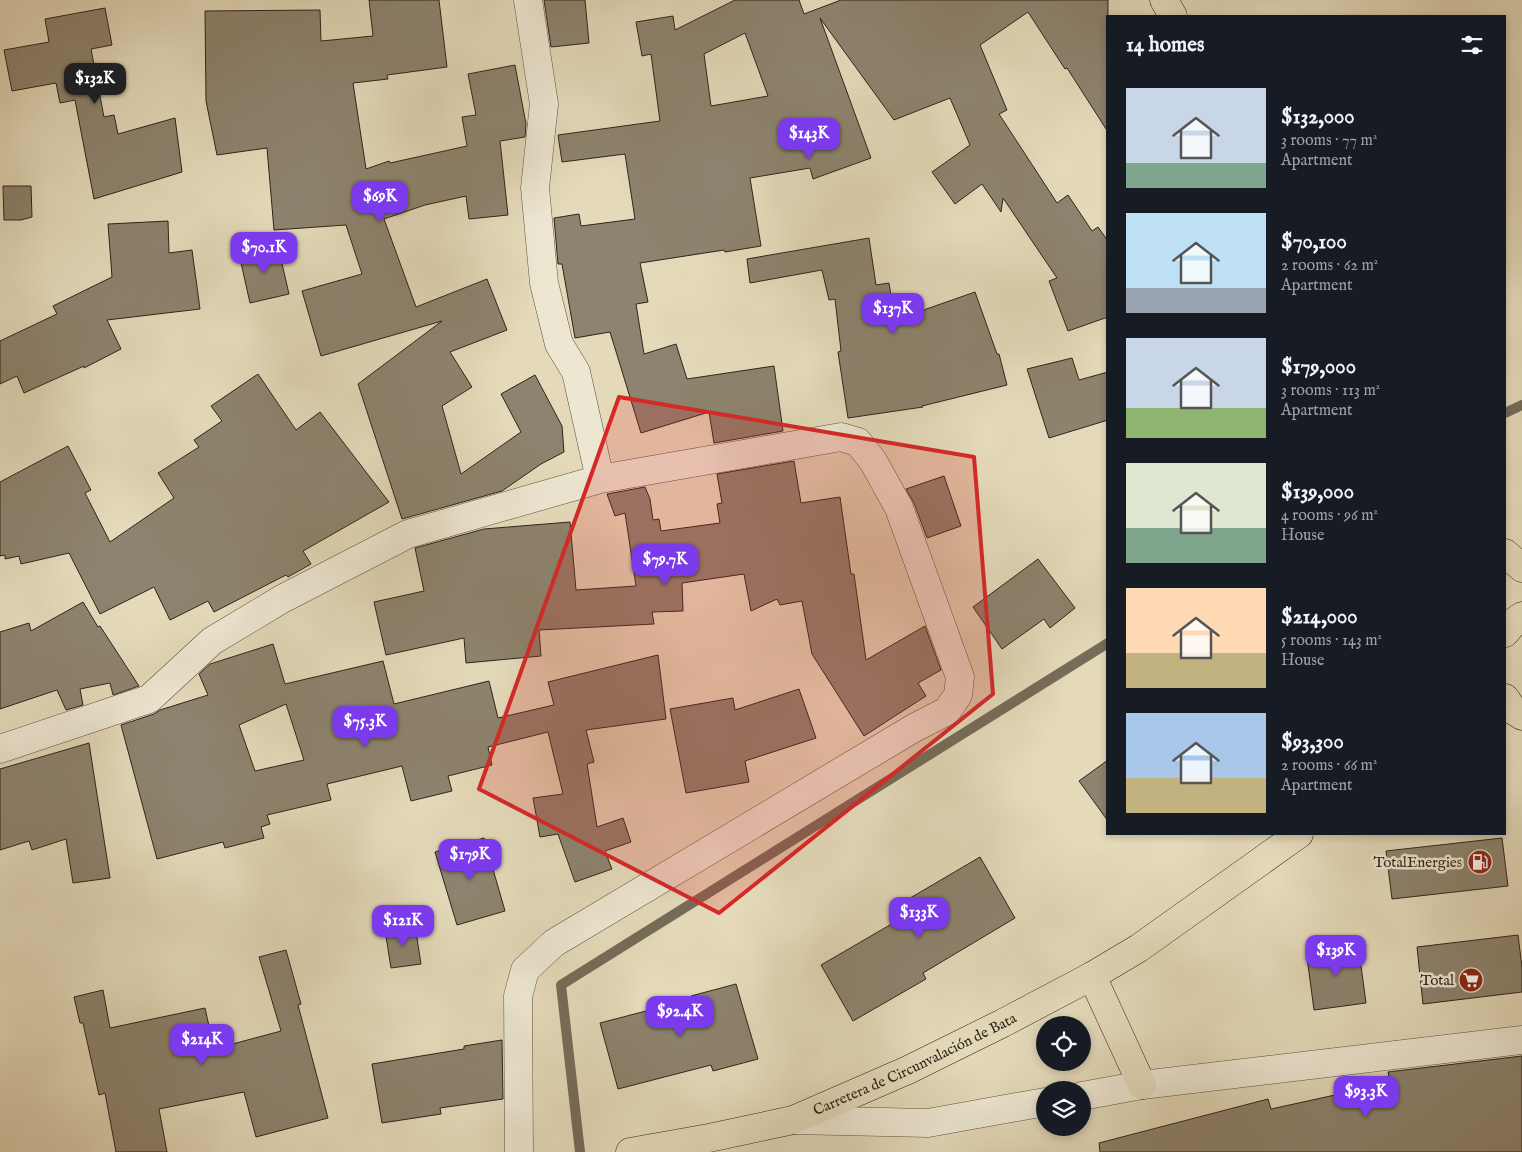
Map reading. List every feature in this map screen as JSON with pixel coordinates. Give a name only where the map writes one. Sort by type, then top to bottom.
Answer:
[{"type":"main road","points":[[1164,0],[1172,15]]},
{"type":"main road","points":[[1506,554],[1522,568]]},
{"type":"main road","points":[[1506,632],[1522,616]]},
{"type":"main road","points":[[1506,699],[1514,711],[1522,716]]},
{"type":"main road","points":[[1506,731],[1522,725]]},
{"type":"main road","name":"Carretera de Circunvalación de Bata","points":[[630,1152],[793,1120],[908,1070],[1003,1023],[1092,976],[1140,948],[1297,835]]},
{"type":"main road","points":[[1092,976],[1142,1085]]},
{"type":"street","points":[[528,0],[544,104],[535,188],[544,282],[559,344],[576,372],[600,479]]},
{"type":"street","points":[[0,750],[149,699],[212,641],[282,599],[408,534],[600,479],[841,436],[858,442],[873,461],[899,508],[960,677],[958,695],[947,711],[914,728],[554,943],[524,970],[518,996],[519,1152]]},
{"type":"street","points":[[1091,1094],[1142,1085],[1522,1040]]},
{"type":"street","points":[[793,1120],[928,1123],[1036,1104]]},
{"type":"highlighted area","points":[[619,397],[974,457],[993,694],[719,913],[479,789]]},
{"type":"building","points":[[369,0],[439,0],[447,67],[387,75],[388,79],[353,83],[366,169],[389,161],[390,163],[467,146],[462,117],[476,115],[468,74],[515,65],[526,124],[525,137],[500,141],[508,215],[469,219],[466,196],[425,205],[384,219],[416,307],[487,279],[507,330],[450,352],[472,387],[442,406],[461,474],[521,432],[501,394],[535,375],[562,426],[564,452],[541,464],[502,491],[402,519],[358,384],[442,321],[321,356],[302,291],[362,274],[346,225],[274,230],[267,148],[217,155],[206,101],[205,11],[320,10],[321,41],[373,36]]},
{"type":"building","points":[[544,0],[585,0],[589,43],[551,47]]},
{"type":"building","points":[[735,0],[799,0],[804,14],[841,0],[1108,0],[1108,15],[1106,15],[1106,129],[1028,12],[980,45],[1007,110],[999,114],[1057,203],[1068,195],[1092,231],[1098,227],[1106,238],[1106,318],[1068,331],[1049,281],[1057,278],[1003,198],[1001,212],[982,184],[955,204],[932,172],[970,145],[950,98],[894,120],[820,18],[871,158],[813,179],[810,168],[750,178],[761,246],[640,263],[648,302],[636,304],[644,354],[676,344],[687,379],[774,366],[783,431],[714,443],[709,412],[641,433],[610,332],[575,338],[562,264],[558,264],[554,218],[579,214],[581,226],[635,219],[625,154],[562,162],[558,135],[660,121],[651,54],[642,56],[636,22],[673,16],[675,30]],"holes":[[[745,33],[768,96],[711,106],[704,54]]]},
{"type":"building","points":[[105,8],[112,45],[91,49],[104,117],[114,115],[118,134],[175,118],[182,172],[94,199],[75,100],[60,103],[56,83],[12,91],[4,50],[49,42],[45,19]]},
{"type":"building","points":[[3,186],[31,186],[32,217],[21,220],[4,220]]},
{"type":"building","points":[[168,221],[169,253],[192,250],[200,309],[107,320],[121,349],[84,368],[84,366],[24,393],[17,376],[0,384],[0,341],[57,314],[53,306],[112,277],[108,224]]},
{"type":"building","points":[[869,238],[876,285],[889,283],[895,320],[975,292],[997,354],[999,354],[1007,385],[923,407],[848,418],[838,352],[841,351],[835,299],[829,300],[822,270],[750,283],[747,259]]},
{"type":"building","points":[[278,246],[289,294],[250,303],[239,254]]},
{"type":"building","points":[[1072,358],[1079,380],[1106,373],[1106,421],[1049,438],[1027,369]]},
{"type":"building","points":[[258,374],[296,430],[320,412],[389,502],[303,551],[311,564],[214,612],[208,601],[170,620],[154,587],[100,614],[69,553],[21,564],[19,556],[5,559],[5,555],[0,556],[0,482],[68,446],[91,490],[85,493],[110,542],[174,498],[158,473],[199,447],[194,440],[222,421],[211,406]]},
{"type":"building","points":[[794,461],[801,503],[840,497],[851,574],[854,574],[866,660],[925,626],[941,670],[918,683],[926,696],[864,736],[812,654],[802,601],[780,605],[777,599],[751,611],[744,574],[682,583],[683,611],[652,612],[654,624],[539,630],[541,656],[466,663],[464,638],[386,655],[374,602],[424,591],[415,548],[484,529],[570,522],[576,590],[636,586],[625,513],[615,516],[607,494],[645,487],[650,499],[653,520],[659,519],[661,531],[720,523],[717,504],[722,503],[717,474]]},
{"type":"building","points":[[944,476],[961,526],[927,538],[914,503],[906,489]]},
{"type":"building","points":[[1038,559],[1075,608],[1050,628],[1044,619],[1002,649],[973,607]]},
{"type":"building","points":[[83,602],[139,686],[113,695],[110,683],[80,689],[83,705],[66,710],[57,690],[0,709],[0,632],[29,623],[31,631]]},
{"type":"building","points":[[273,644],[285,684],[383,661],[394,704],[489,681],[498,718],[554,705],[548,682],[658,655],[666,719],[586,730],[594,762],[587,764],[597,827],[623,818],[631,842],[605,851],[612,869],[575,882],[558,834],[540,837],[533,798],[563,794],[548,732],[488,747],[492,765],[448,776],[452,791],[411,801],[402,766],[327,784],[331,800],[267,815],[270,824],[261,827],[264,838],[225,848],[223,842],[157,859],[121,725],[208,695],[199,674],[210,664]],"holes":[[[286,704],[304,760],[255,771],[239,725]]]},
{"type":"building","points":[[799,689],[816,738],[745,761],[749,782],[686,793],[670,709],[733,698],[735,710]]},
{"type":"building","points":[[89,743],[110,878],[73,883],[66,839],[32,850],[29,841],[0,850],[0,769]]},
{"type":"building","points":[[1106,761],[1106,818],[1079,781]]},
{"type":"building","points":[[484,838],[505,911],[457,925],[435,852]]},
{"type":"building","points":[[1502,838],[1508,886],[1392,899],[1386,851]]},
{"type":"building","points":[[980,857],[1015,918],[923,973],[926,979],[853,1021],[821,965],[907,915],[900,904]]},
{"type":"building","points":[[415,925],[421,964],[391,968],[385,930]]},
{"type":"building","name":"Total","points":[[1518,935],[1522,967],[1522,992],[1423,1004],[1417,947]]},
{"type":"building","points":[[1358,944],[1366,1003],[1314,1010],[1306,950]]},
{"type":"building","points":[[286,950],[301,1004],[298,1005],[328,1118],[256,1137],[244,1092],[159,1109],[167,1152],[116,1152],[105,1093],[99,1095],[83,1023],[80,1023],[74,997],[103,990],[110,1028],[205,1008],[214,1049],[281,1031],[259,957]]},
{"type":"building","points":[[736,984],[758,1059],[713,1071],[711,1065],[618,1089],[600,1023],[692,999],[691,996]]},
{"type":"building","points":[[502,1040],[503,1099],[440,1108],[441,1114],[382,1123],[372,1064],[464,1049],[464,1046]]},
{"type":"building","points":[[1522,1056],[1522,1152],[1100,1152],[1099,1143],[1268,1099],[1271,1109],[1390,1083],[1388,1072]]},
{"type":"waterway","points":[[1506,413],[1522,405]]},
{"type":"waterway","points":[[580,1152],[561,985],[1106,644]]},
{"type":"place","name":"TotalEnergies","points":[[1480,862]]},
{"type":"place","name":"Total","points":[[1471,980]]}]
